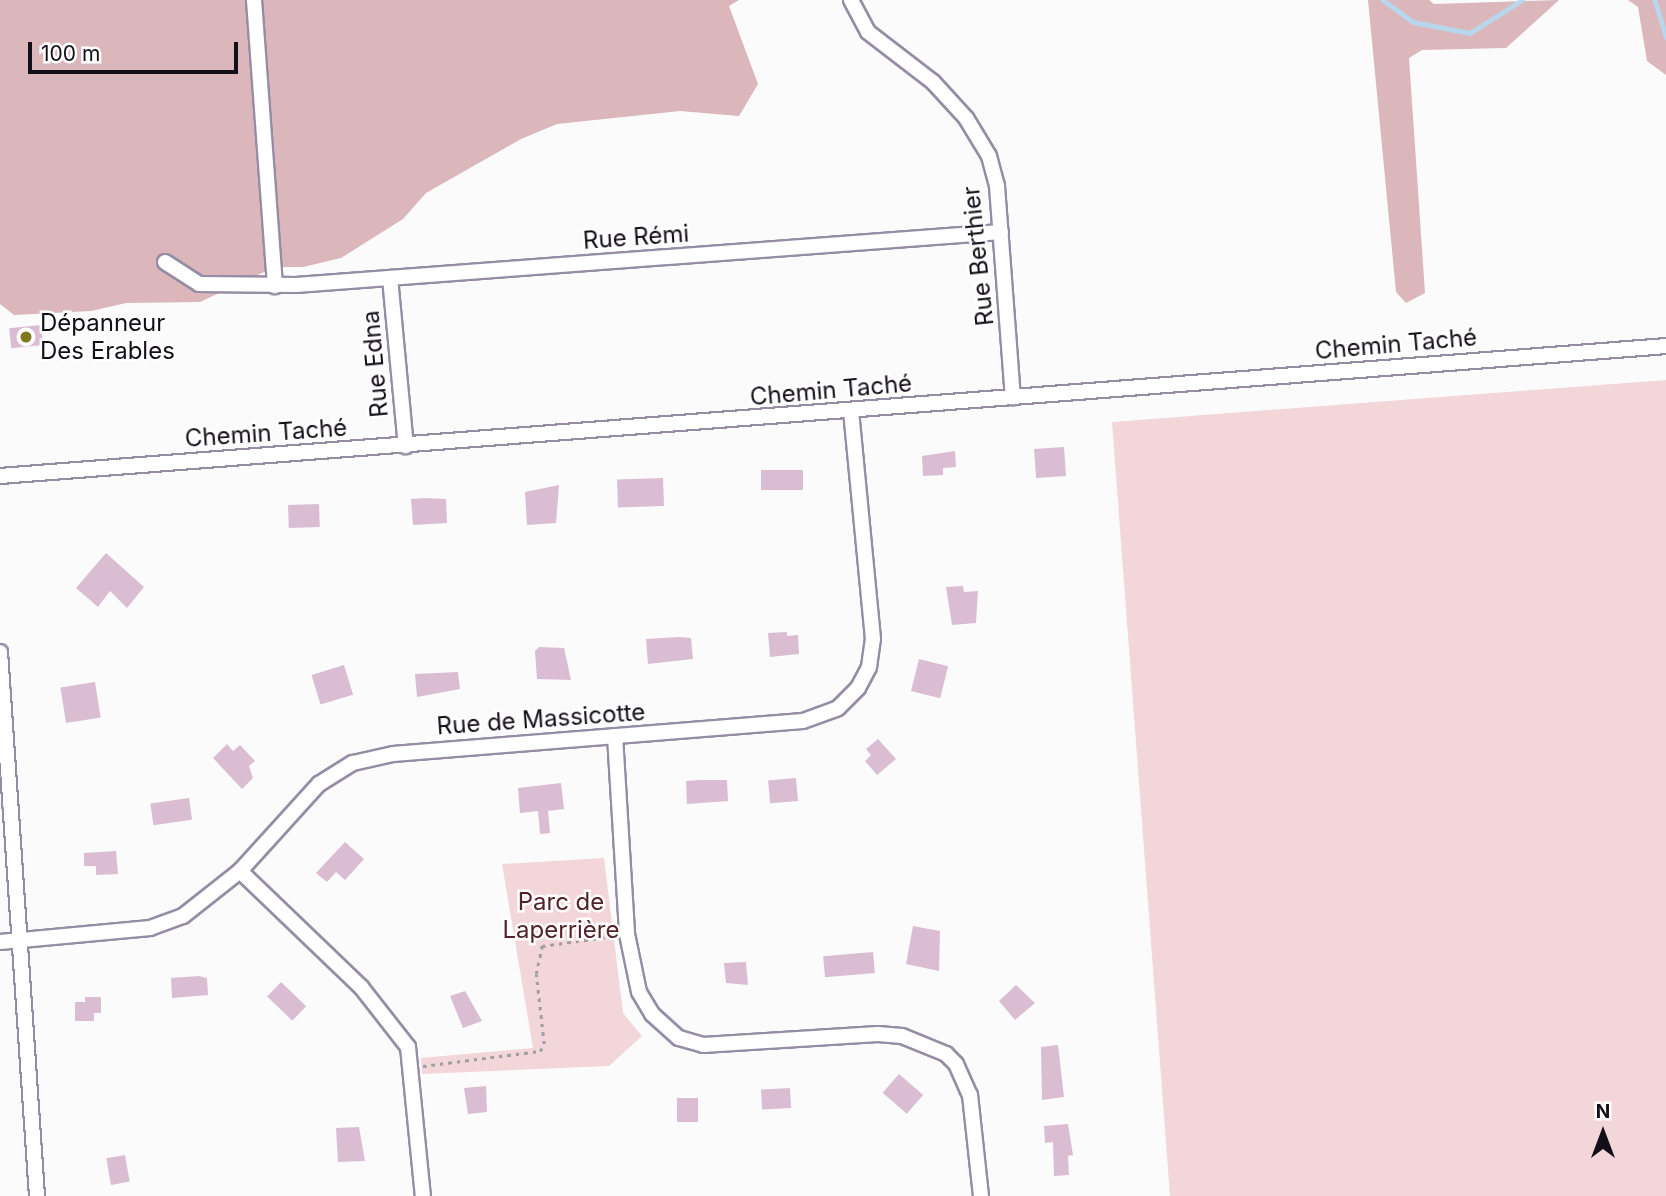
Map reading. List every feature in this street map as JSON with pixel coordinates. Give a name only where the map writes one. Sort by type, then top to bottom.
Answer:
[{"type":"street","points":[[254,0],[275,286]]},
{"type":"street","name":"Rue Berthier","points":[[851,0],[868,32],[933,82],[981,139],[996,186],[1013,397]]},
{"type":"street","name":"Rue Rémi","points":[[165,262],[199,284],[275,286],[1001,232]]},
{"type":"street","name":"Rue Edna","points":[[390,278],[406,446]]},
{"type":"street","name":"Chemin Taché","points":[[0,476],[1666,346]]},
{"type":"street","name":"Rue de Massicotte","points":[[0,942],[150,928],[183,916],[240,871],[319,785],[353,763],[393,754],[803,722],[838,708],[858,688],[869,667],[873,611],[851,411]]},
{"type":"street","points":[[0,652],[37,1196]]},
{"type":"street","points":[[615,736],[627,934],[639,992],[652,1014],[680,1038],[703,1045],[878,1034],[902,1036],[946,1054],[956,1064],[970,1095],[981,1196]]},
{"type":"street","points":[[240,871],[382,1011],[408,1047],[414,1067],[423,1196]]},
{"type":"path","points":[[414,1067],[540,1051],[544,1044],[536,974],[542,946],[627,934]]},
{"type":"green space","points":[[1666,380],[1666,1196],[1170,1196],[1112,422]]},
{"type":"green space","name":"Parc de Laperrière","points":[[604,858],[623,1013],[642,1036],[609,1066],[422,1074],[421,1058],[533,1048],[502,864]]},
{"type":"shaded area","points":[[0,0],[739,0],[729,6],[758,84],[739,116],[680,111],[557,124],[521,139],[426,193],[403,219],[341,258],[303,267],[275,267],[200,302],[126,303],[91,311],[14,315],[0,304]]},
{"type":"shaded area","points":[[1368,0],[1429,0],[1434,4],[1559,0],[1506,48],[1422,50],[1409,58],[1425,293],[1406,303],[1396,292]]},
{"type":"shaded area","points":[[1628,0],[1666,0],[1666,75],[1647,61],[1638,7]]},
{"type":"building","name":"Dépanneur Des Erables","points":[[41,325],[43,345],[11,348],[9,328]]},
{"type":"building","points":[[1064,447],[1066,476],[1036,478],[1034,449]]},
{"type":"building","points":[[955,451],[956,467],[943,468],[943,475],[923,476],[922,456]]},
{"type":"building","points":[[761,470],[803,470],[803,490],[761,490]]},
{"type":"building","points":[[663,478],[664,506],[618,508],[617,480]]},
{"type":"building","points":[[559,485],[556,523],[527,525],[525,492]]},
{"type":"building","points":[[411,499],[446,499],[447,523],[413,525]]},
{"type":"building","points":[[319,504],[320,527],[289,528],[288,505]]},
{"type":"building","points":[[106,553],[144,587],[127,608],[110,591],[98,607],[76,588]]},
{"type":"building","points":[[963,586],[964,592],[978,591],[976,623],[952,625],[946,587]]},
{"type":"building","points":[[787,632],[787,636],[798,635],[799,654],[770,657],[768,633]]},
{"type":"building","points":[[691,638],[693,659],[648,664],[646,639]]},
{"type":"building","points":[[539,647],[564,648],[571,680],[537,679],[535,651]]},
{"type":"building","points":[[919,659],[948,666],[940,698],[911,691]]},
{"type":"building","points":[[344,665],[353,695],[321,705],[311,675]]},
{"type":"building","points":[[458,672],[460,689],[417,697],[415,674]]},
{"type":"building","points":[[95,682],[101,718],[66,723],[60,687]]},
{"type":"building","points":[[878,739],[896,759],[877,775],[865,761],[871,755],[866,749]]},
{"type":"building","points":[[227,744],[233,751],[240,745],[255,761],[249,766],[253,778],[242,789],[213,758]]},
{"type":"building","points":[[796,778],[798,801],[770,803],[768,780]]},
{"type":"building","points":[[727,780],[728,801],[687,804],[686,781]]},
{"type":"building","points":[[561,783],[564,809],[548,811],[550,833],[540,834],[538,811],[520,813],[518,788]]},
{"type":"building","points":[[189,798],[192,820],[153,825],[150,803]]},
{"type":"building","points":[[345,842],[364,859],[345,880],[336,872],[327,882],[316,873]]},
{"type":"building","points":[[116,851],[118,874],[96,875],[96,866],[84,866],[84,853]]},
{"type":"building","points":[[913,926],[940,931],[939,971],[906,964]]},
{"type":"building","points":[[873,952],[875,973],[825,977],[823,956]]},
{"type":"building","points":[[746,962],[748,985],[726,983],[724,963]]},
{"type":"building","points":[[171,978],[207,978],[208,995],[172,998]]},
{"type":"building","points":[[281,982],[306,1006],[292,1021],[267,996]]},
{"type":"building","points":[[1016,985],[1035,1003],[1015,1020],[999,1001]]},
{"type":"building","points":[[465,991],[482,1021],[463,1028],[450,996]]},
{"type":"building","points":[[85,997],[101,997],[101,1013],[94,1013],[94,1021],[75,1021],[75,1002],[85,1002]]},
{"type":"building","points":[[1058,1045],[1064,1097],[1042,1100],[1041,1047]]},
{"type":"building","points":[[899,1074],[923,1095],[907,1114],[883,1093]]},
{"type":"building","points":[[486,1086],[487,1112],[468,1114],[464,1088]]},
{"type":"building","points":[[790,1088],[791,1108],[762,1109],[761,1090]]},
{"type":"building","points":[[677,1098],[698,1098],[698,1122],[677,1122]]},
{"type":"building","points":[[1068,1124],[1073,1155],[1068,1156],[1069,1175],[1054,1176],[1053,1142],[1045,1143],[1044,1126]]},
{"type":"building","points":[[359,1127],[365,1161],[338,1162],[336,1128]]},
{"type":"building","points":[[125,1155],[130,1182],[111,1185],[106,1158]]},
{"type":"waterway","points":[[1383,0],[1413,22],[1470,33],[1522,0]]},
{"type":"waterway","points":[[1655,0],[1666,37]]},
{"type":"place","name":"Dépanneur Des Erables","points":[[26,337]]}]
